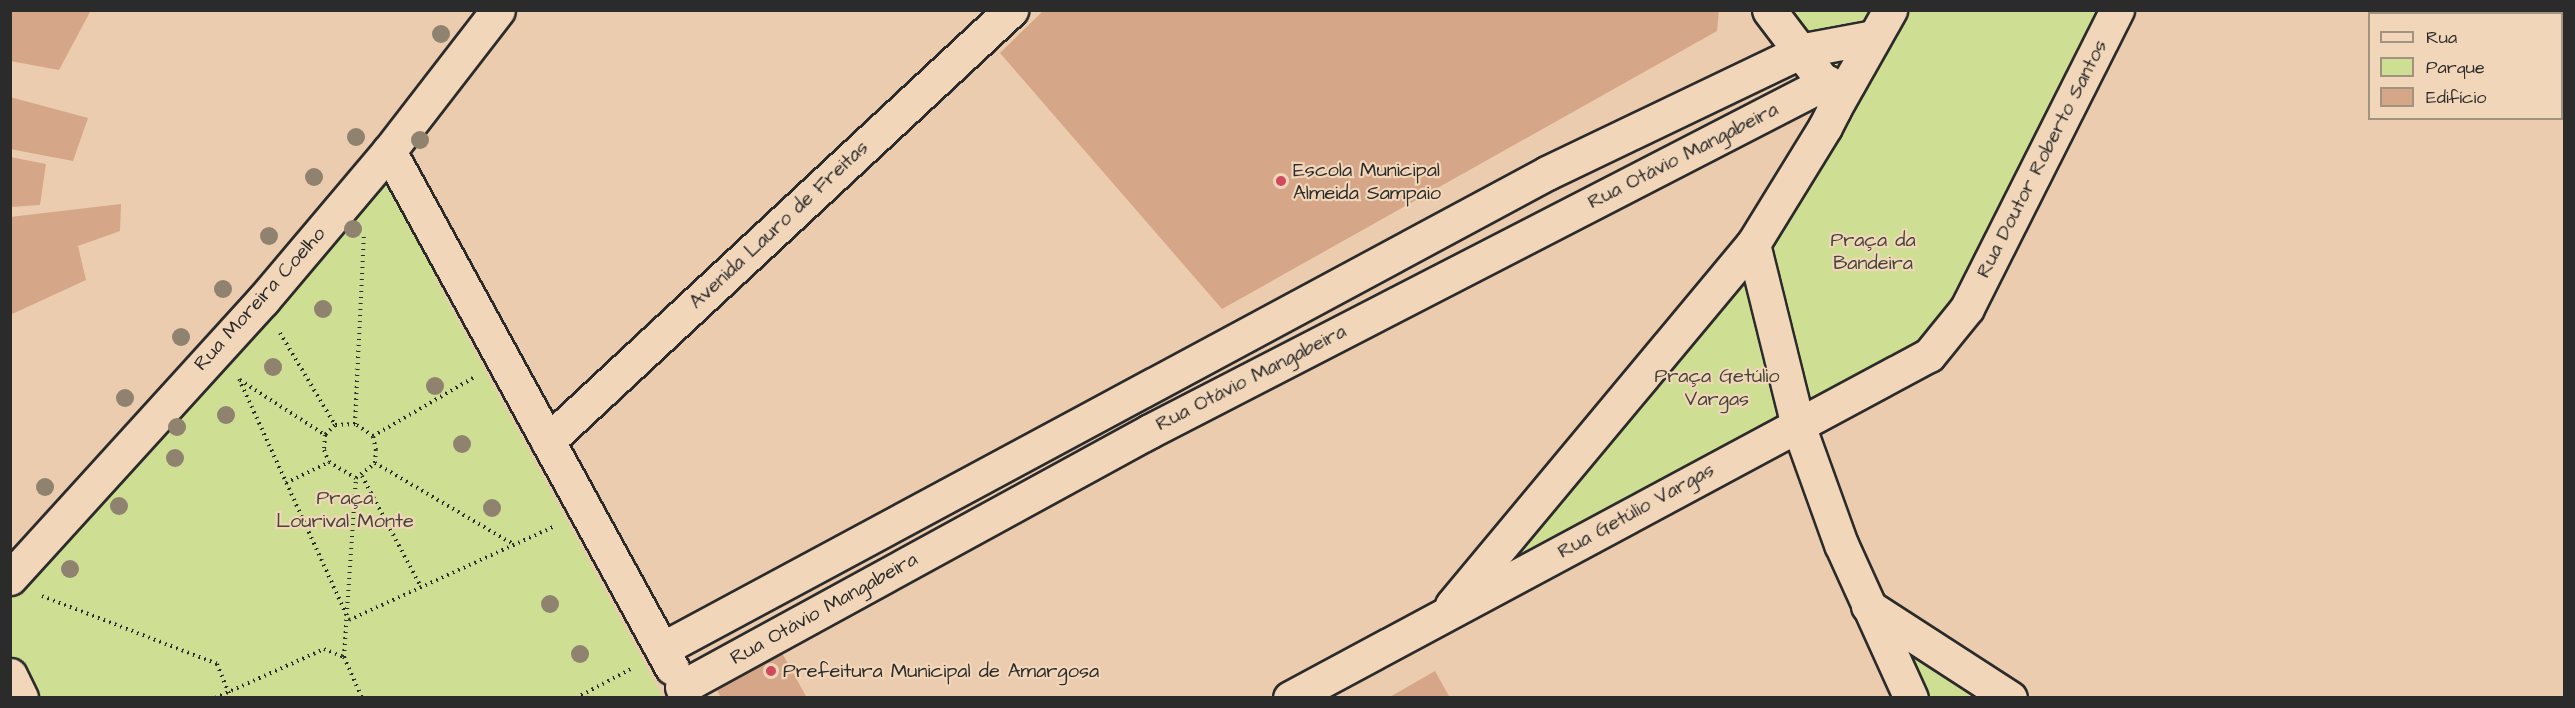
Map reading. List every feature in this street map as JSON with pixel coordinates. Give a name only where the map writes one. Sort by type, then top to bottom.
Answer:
[{"type":"street","name":"Rua Moreira Coelho","points":[[21,585],[389,151],[498,10]]},
{"type":"street","name":"Avenida Lauro de Freitas","points":[[548,441],[1011,10]]},
{"type":"street","points":[[1769,10],[1804,50],[1830,95]]},
{"type":"street","name":"Rua Doutor Roberto Santos","points":[[1967,308],[2117,10]]},
{"type":"street","points":[[1804,50],[1882,24]]},
{"type":"street","points":[[1437,622],[1753,244],[1830,95],[1882,24]]},
{"type":"street","name":"Rua Otávio Mangabeira","points":[[662,649],[1133,392],[1547,173],[1804,50]]},
{"type":"street","name":"Rua Otávio Mangabeira","points":[[685,692],[926,553],[1150,430],[1830,95]]},
{"type":"street","points":[[389,151],[685,692]]},
{"type":"street","points":[[1753,244],[1797,422],[1868,606],[1911,698]]},
{"type":"street","name":"Rua Getúlio Vargas","points":[[1290,698],[1437,622],[1797,422],[1859,397],[1929,355],[1967,308]]},
{"type":"street","points":[[1133,392],[1150,430]]},
{"type":"street","points":[[907,516],[926,553]]},
{"type":"street","points":[[1868,606],[2010,698]]},
{"type":"street","points":[[10,675],[21,698]]},
{"type":"path","points":[[355,424],[365,225]]},
{"type":"path","points":[[262,300],[335,425]]},
{"type":"path","points":[[373,436],[504,358]]},
{"type":"path","points":[[329,462],[325,435],[239,379],[349,620]]},
{"type":"path","points":[[325,435],[335,425],[355,424],[373,436]]},
{"type":"path","points":[[373,436],[375,464]]},
{"type":"path","points":[[329,462],[356,478],[362,476],[375,464]]},
{"type":"path","points":[[286,483],[329,462]]},
{"type":"path","points":[[375,464],[513,544]]},
{"type":"path","points":[[362,476],[420,585]]},
{"type":"path","points":[[356,478],[349,620],[344,657],[362,698]]},
{"type":"path","points":[[349,620],[420,585],[586,512]]},
{"type":"path","points":[[21,585],[217,664],[231,698]]},
{"type":"path","points":[[215,698],[324,649],[344,657]]},
{"type":"path","points":[[576,698],[662,649]]},
{"type":"green space","name":"Praça da Bandeira","points":[[1775,11],[2113,11],[1939,340],[1449,612],[1608,414],[1834,109]]},
{"type":"green space","name":"Praça Lourival Monte","points":[[390,157],[438,284],[663,697],[30,697],[11,651],[10,589]]},
{"type":"green space","points":[[1880,613],[2007,697],[1912,697]]},
{"type":"building","points":[[10,10],[85,10],[90,12],[59,70],[10,61]]},
{"type":"building","name":"Escola Municipal Almeida Sampaio","points":[[1044,10],[1719,10],[1717,31],[1222,309],[1000,53]]},
{"type":"building","points":[[10,97],[88,118],[73,161],[10,149]]},
{"type":"building","points":[[10,157],[46,164],[40,205],[10,207]]},
{"type":"building","points":[[121,204],[120,231],[78,246],[86,280],[10,315],[10,217]]},
{"type":"building","name":"Prefeitura Municipal de Amargosa","points":[[782,653],[807,698],[721,698],[717,690]]},
{"type":"building","points":[[1435,671],[1450,698],[1388,698]]},
{"type":"place","name":"Escola Municipal Almeida Sampaio","points":[[1281,181]]},
{"type":"place","name":"Prefeitura Municipal de Amargosa","points":[[771,671]]},
{"type":"park label","name":"Praça Getúlio Vargas","points":[[1717,388]]}]
